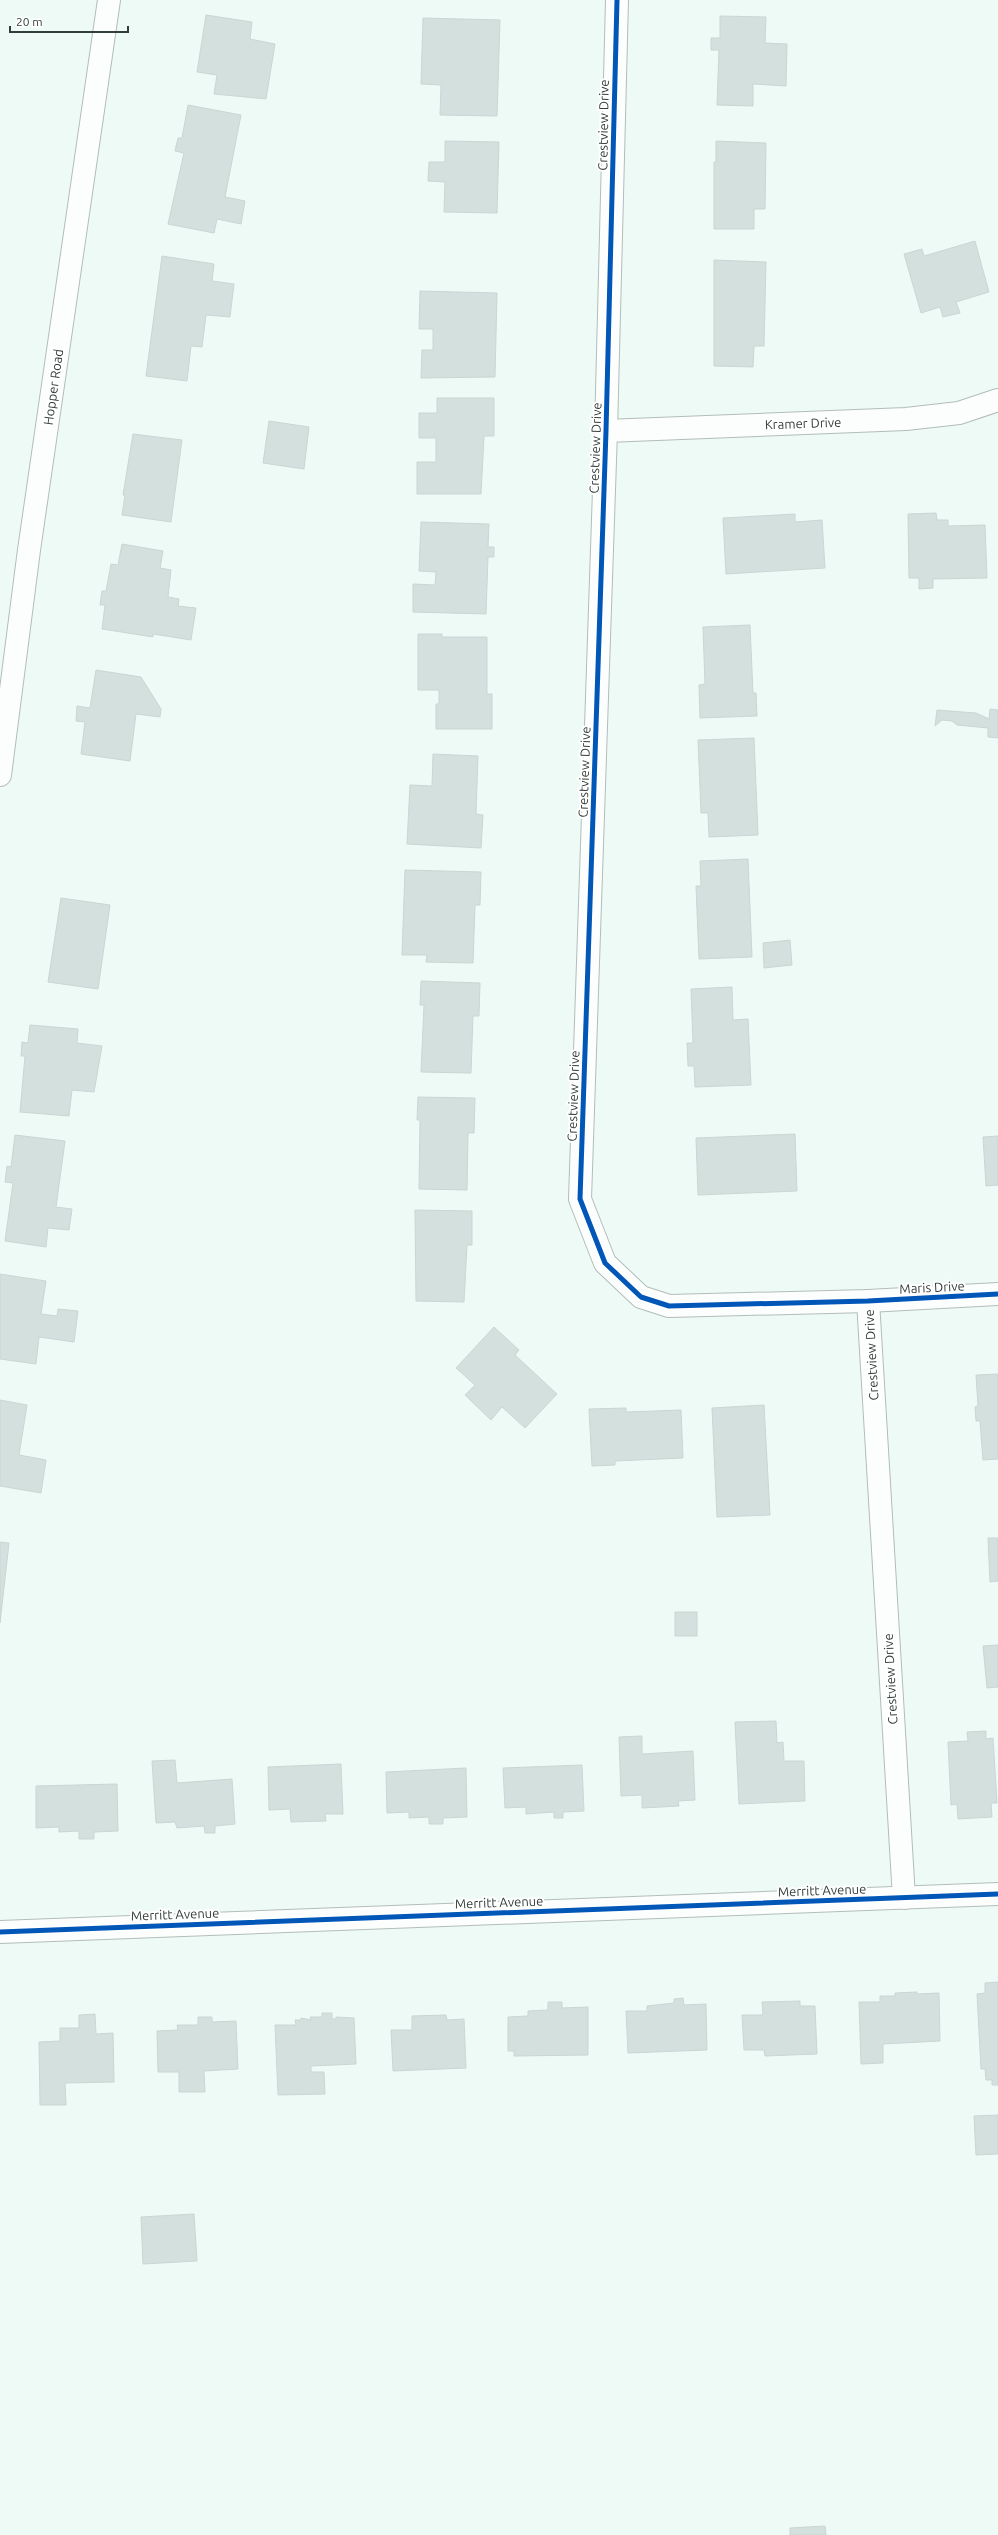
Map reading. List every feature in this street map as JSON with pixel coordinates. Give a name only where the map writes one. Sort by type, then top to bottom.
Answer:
[{"type":"street","name":"Hopper Road","points":[[0,775],[29,550],[109,0]]},
{"type":"street","name":"Crestview Drive","points":[[617,0],[606,431],[580,1199],[605,1263],[641,1297],[669,1306],[868,1301],[904,1898]]},
{"type":"street","name":"Kramer Drive","points":[[606,431],[906,419],[959,413],[998,400]]},
{"type":"street","name":"Maris Drive","points":[[868,1301],[998,1294]]},
{"type":"street","name":"Merritt Avenue","points":[[0,1932],[998,1894]]},
{"type":"building","points":[[206,15],[252,22],[250,39],[275,44],[266,99],[214,94],[217,75],[197,72]]},
{"type":"building","points":[[720,16],[766,17],[765,43],[787,44],[786,86],[753,84],[753,106],[717,105],[719,50],[711,50],[711,38],[720,38]]},
{"type":"building","points":[[423,18],[500,20],[497,116],[440,115],[441,85],[421,84]]},
{"type":"building","points":[[188,105],[241,115],[225,197],[245,201],[241,224],[217,219],[214,233],[168,224],[184,153],[175,151],[178,138],[182,138]]},
{"type":"building","points":[[445,141],[499,142],[497,213],[444,212],[445,182],[428,181],[429,162],[445,162]]},
{"type":"building","points":[[716,141],[766,143],[765,209],[754,209],[754,229],[714,229],[714,162],[716,162]]},
{"type":"building","points":[[975,241],[989,292],[956,302],[960,313],[943,317],[940,307],[921,313],[904,254],[922,249],[924,256]]},
{"type":"building","points":[[162,256],[214,264],[212,281],[234,284],[230,317],[206,315],[202,347],[191,346],[187,381],[146,376]]},
{"type":"building","points":[[714,260],[766,262],[764,346],[754,346],[753,367],[714,366]]},
{"type":"building","points":[[420,291],[497,293],[495,377],[421,378],[422,350],[433,350],[433,329],[419,329]]},
{"type":"building","points":[[437,398],[494,398],[494,436],[484,436],[481,494],[417,494],[417,462],[436,462],[436,438],[419,438],[419,413],[437,413]]},
{"type":"building","points":[[269,421],[309,427],[304,469],[263,463]]},
{"type":"building","points":[[133,434],[182,440],[171,522],[122,515],[125,495],[123,495]]},
{"type":"building","points":[[936,513],[937,520],[948,520],[948,526],[985,525],[987,578],[933,579],[933,588],[919,589],[919,578],[909,578],[908,514]]},
{"type":"building","points":[[795,514],[795,522],[822,520],[825,568],[726,574],[723,518]]},
{"type":"building","points":[[421,522],[489,524],[488,547],[494,547],[494,557],[488,557],[486,614],[413,612],[413,584],[435,585],[436,572],[419,571]]},
{"type":"building","points":[[122,544],[163,551],[160,568],[171,570],[168,597],[179,599],[178,606],[196,608],[191,640],[153,634],[153,637],[102,629],[105,605],[100,605],[102,591],[106,591],[111,564],[118,565]]},
{"type":"building","points":[[750,625],[753,693],[756,693],[757,716],[700,718],[699,685],[705,684],[703,627]]},
{"type":"building","points":[[418,634],[442,634],[442,637],[487,637],[487,694],[492,694],[492,729],[436,729],[436,704],[439,704],[439,690],[418,690]]},
{"type":"building","points":[[96,670],[141,677],[161,709],[160,717],[136,714],[130,761],[81,754],[85,722],[76,721],[77,706],[90,708]]},
{"type":"building","points":[[990,709],[998,710],[998,738],[988,737],[988,728],[957,725],[952,721],[942,720],[935,726],[937,710],[976,713],[989,719]]},
{"type":"building","points":[[754,738],[758,835],[709,837],[708,813],[701,813],[698,740]]},
{"type":"building","points":[[433,754],[478,756],[476,814],[483,815],[481,848],[407,844],[410,785],[432,786]]},
{"type":"building","points":[[748,859],[752,957],[699,959],[696,886],[701,886],[700,861]]},
{"type":"building","points":[[405,870],[481,872],[480,905],[475,905],[473,963],[426,962],[427,955],[402,955]]},
{"type":"building","points":[[61,898],[110,905],[98,989],[48,982]]},
{"type":"building","points":[[790,940],[792,965],[764,968],[763,943]]},
{"type":"building","points":[[421,981],[480,983],[479,1016],[473,1016],[471,1073],[421,1072],[424,1005],[420,1005]]},
{"type":"building","points":[[732,987],[733,1020],[748,1019],[751,1085],[695,1087],[694,1066],[688,1066],[687,1043],[693,1043],[691,989]]},
{"type":"building","points":[[30,1025],[78,1029],[77,1043],[102,1046],[94,1092],[72,1090],[69,1116],[20,1112],[25,1056],[21,1056],[22,1042],[28,1043]]},
{"type":"building","points":[[418,1097],[475,1098],[474,1133],[468,1133],[467,1190],[419,1189],[420,1120],[417,1120]]},
{"type":"building","points":[[795,1134],[797,1191],[698,1195],[696,1138]]},
{"type":"building","points":[[15,1135],[65,1141],[56,1207],[72,1209],[69,1230],[48,1228],[46,1247],[5,1241],[13,1183],[5,1182],[7,1166],[11,1167]]},
{"type":"building","points":[[998,1136],[998,1185],[986,1186],[983,1137]]},
{"type":"building","points":[[415,1210],[472,1211],[472,1245],[467,1245],[464,1302],[416,1301]]},
{"type":"building","points":[[0,1274],[46,1281],[41,1314],[57,1316],[58,1309],[78,1311],[74,1342],[39,1337],[36,1364],[0,1359]]},
{"type":"building","points":[[494,1327],[519,1350],[515,1355],[557,1394],[525,1428],[502,1407],[491,1420],[465,1395],[475,1385],[456,1368]]},
{"type":"building","points":[[998,1374],[998,1459],[983,1460],[980,1421],[976,1421],[975,1407],[978,1406],[976,1375]]},
{"type":"building","points":[[0,1400],[27,1405],[19,1455],[46,1460],[41,1493],[0,1486]]},
{"type":"building","points":[[764,1405],[770,1515],[717,1517],[712,1408]]},
{"type":"building","points":[[626,1408],[626,1412],[681,1410],[683,1458],[615,1461],[615,1465],[592,1466],[589,1409]]},
{"type":"building","points":[[988,1538],[998,1538],[998,1581],[990,1582]]},
{"type":"building","points":[[0,1542],[9,1543],[0,1623]]},
{"type":"building","points":[[675,1612],[697,1612],[697,1636],[675,1636]]},
{"type":"building","points":[[998,1645],[998,1687],[987,1688],[983,1646]]},
{"type":"building","points":[[776,1721],[777,1743],[783,1742],[784,1761],[804,1761],[805,1801],[739,1804],[735,1722]]},
{"type":"building","points":[[986,1731],[986,1739],[993,1738],[997,1803],[991,1803],[992,1817],[958,1819],[957,1804],[951,1805],[948,1742],[968,1741],[967,1732]]},
{"type":"building","points":[[642,1736],[642,1754],[693,1751],[695,1800],[678,1801],[679,1806],[642,1808],[642,1795],[621,1796],[619,1737]]},
{"type":"building","points":[[175,1760],[177,1783],[232,1779],[235,1824],[215,1826],[215,1833],[205,1833],[204,1826],[177,1828],[175,1822],[156,1823],[152,1761]]},
{"type":"building","points":[[341,1764],[343,1814],[325,1814],[326,1821],[291,1822],[290,1809],[269,1810],[268,1767]]},
{"type":"building","points":[[582,1765],[584,1811],[563,1812],[563,1818],[554,1818],[554,1812],[526,1814],[526,1807],[505,1808],[503,1768]]},
{"type":"building","points":[[466,1768],[467,1817],[443,1818],[443,1824],[429,1824],[429,1817],[409,1818],[409,1812],[387,1813],[386,1772]]},
{"type":"building","points":[[117,1784],[118,1831],[94,1832],[94,1839],[79,1839],[79,1831],[59,1832],[59,1827],[36,1828],[36,1786]]},
{"type":"building","points":[[998,1982],[998,2085],[992,2085],[992,2080],[986,2080],[985,2069],[981,2069],[977,1994],[985,1993],[985,1983]]},
{"type":"building","points":[[917,1992],[917,1994],[939,1993],[940,2041],[883,2044],[883,2063],[861,2064],[859,2002],[880,2002],[880,1996],[895,1996],[895,1993]]},
{"type":"building","points":[[683,1998],[684,2005],[706,2004],[707,2050],[628,2053],[626,2011],[647,2011],[647,2006],[674,2003],[674,1999]]},
{"type":"building","points":[[800,2001],[800,2006],[815,2006],[817,2054],[765,2056],[764,2050],[744,2050],[742,2015],[763,2015],[762,2002]]},
{"type":"building","points":[[548,2002],[562,2002],[562,2008],[588,2007],[588,2055],[514,2056],[514,2051],[508,2051],[508,2017],[528,2016],[528,2011],[548,2010]]},
{"type":"building","points":[[322,2013],[332,2013],[332,2019],[336,2019],[336,2017],[354,2018],[356,2064],[311,2066],[311,2072],[324,2072],[325,2094],[278,2095],[275,2025],[296,2025],[295,2020],[301,2020],[301,2018],[311,2020],[310,2017],[322,2017]]},
{"type":"building","points":[[95,2014],[96,2034],[113,2033],[114,2082],[65,2083],[66,2105],[40,2105],[39,2042],[60,2041],[60,2028],[79,2028],[79,2015]]},
{"type":"building","points":[[446,2015],[447,2020],[464,2019],[466,2068],[393,2071],[391,2030],[412,2030],[412,2016]]},
{"type":"building","points":[[198,2017],[212,2017],[212,2022],[236,2021],[238,2069],[204,2071],[205,2092],[179,2092],[179,2072],[158,2072],[157,2031],[178,2030],[177,2025],[198,2025]]},
{"type":"building","points":[[998,2115],[998,2154],[976,2155],[974,2116]]},
{"type":"building","points":[[194,2214],[197,2261],[143,2264],[141,2217]]},
{"type":"building","points":[[825,2526],[826,2535],[790,2535],[790,2528]]},
{"type":"cycle path","points":[[617,0],[606,431],[580,1199],[605,1263],[641,1297],[669,1306],[868,1301],[998,1294]]},
{"type":"cycle path","points":[[0,1932],[998,1894]]}]
